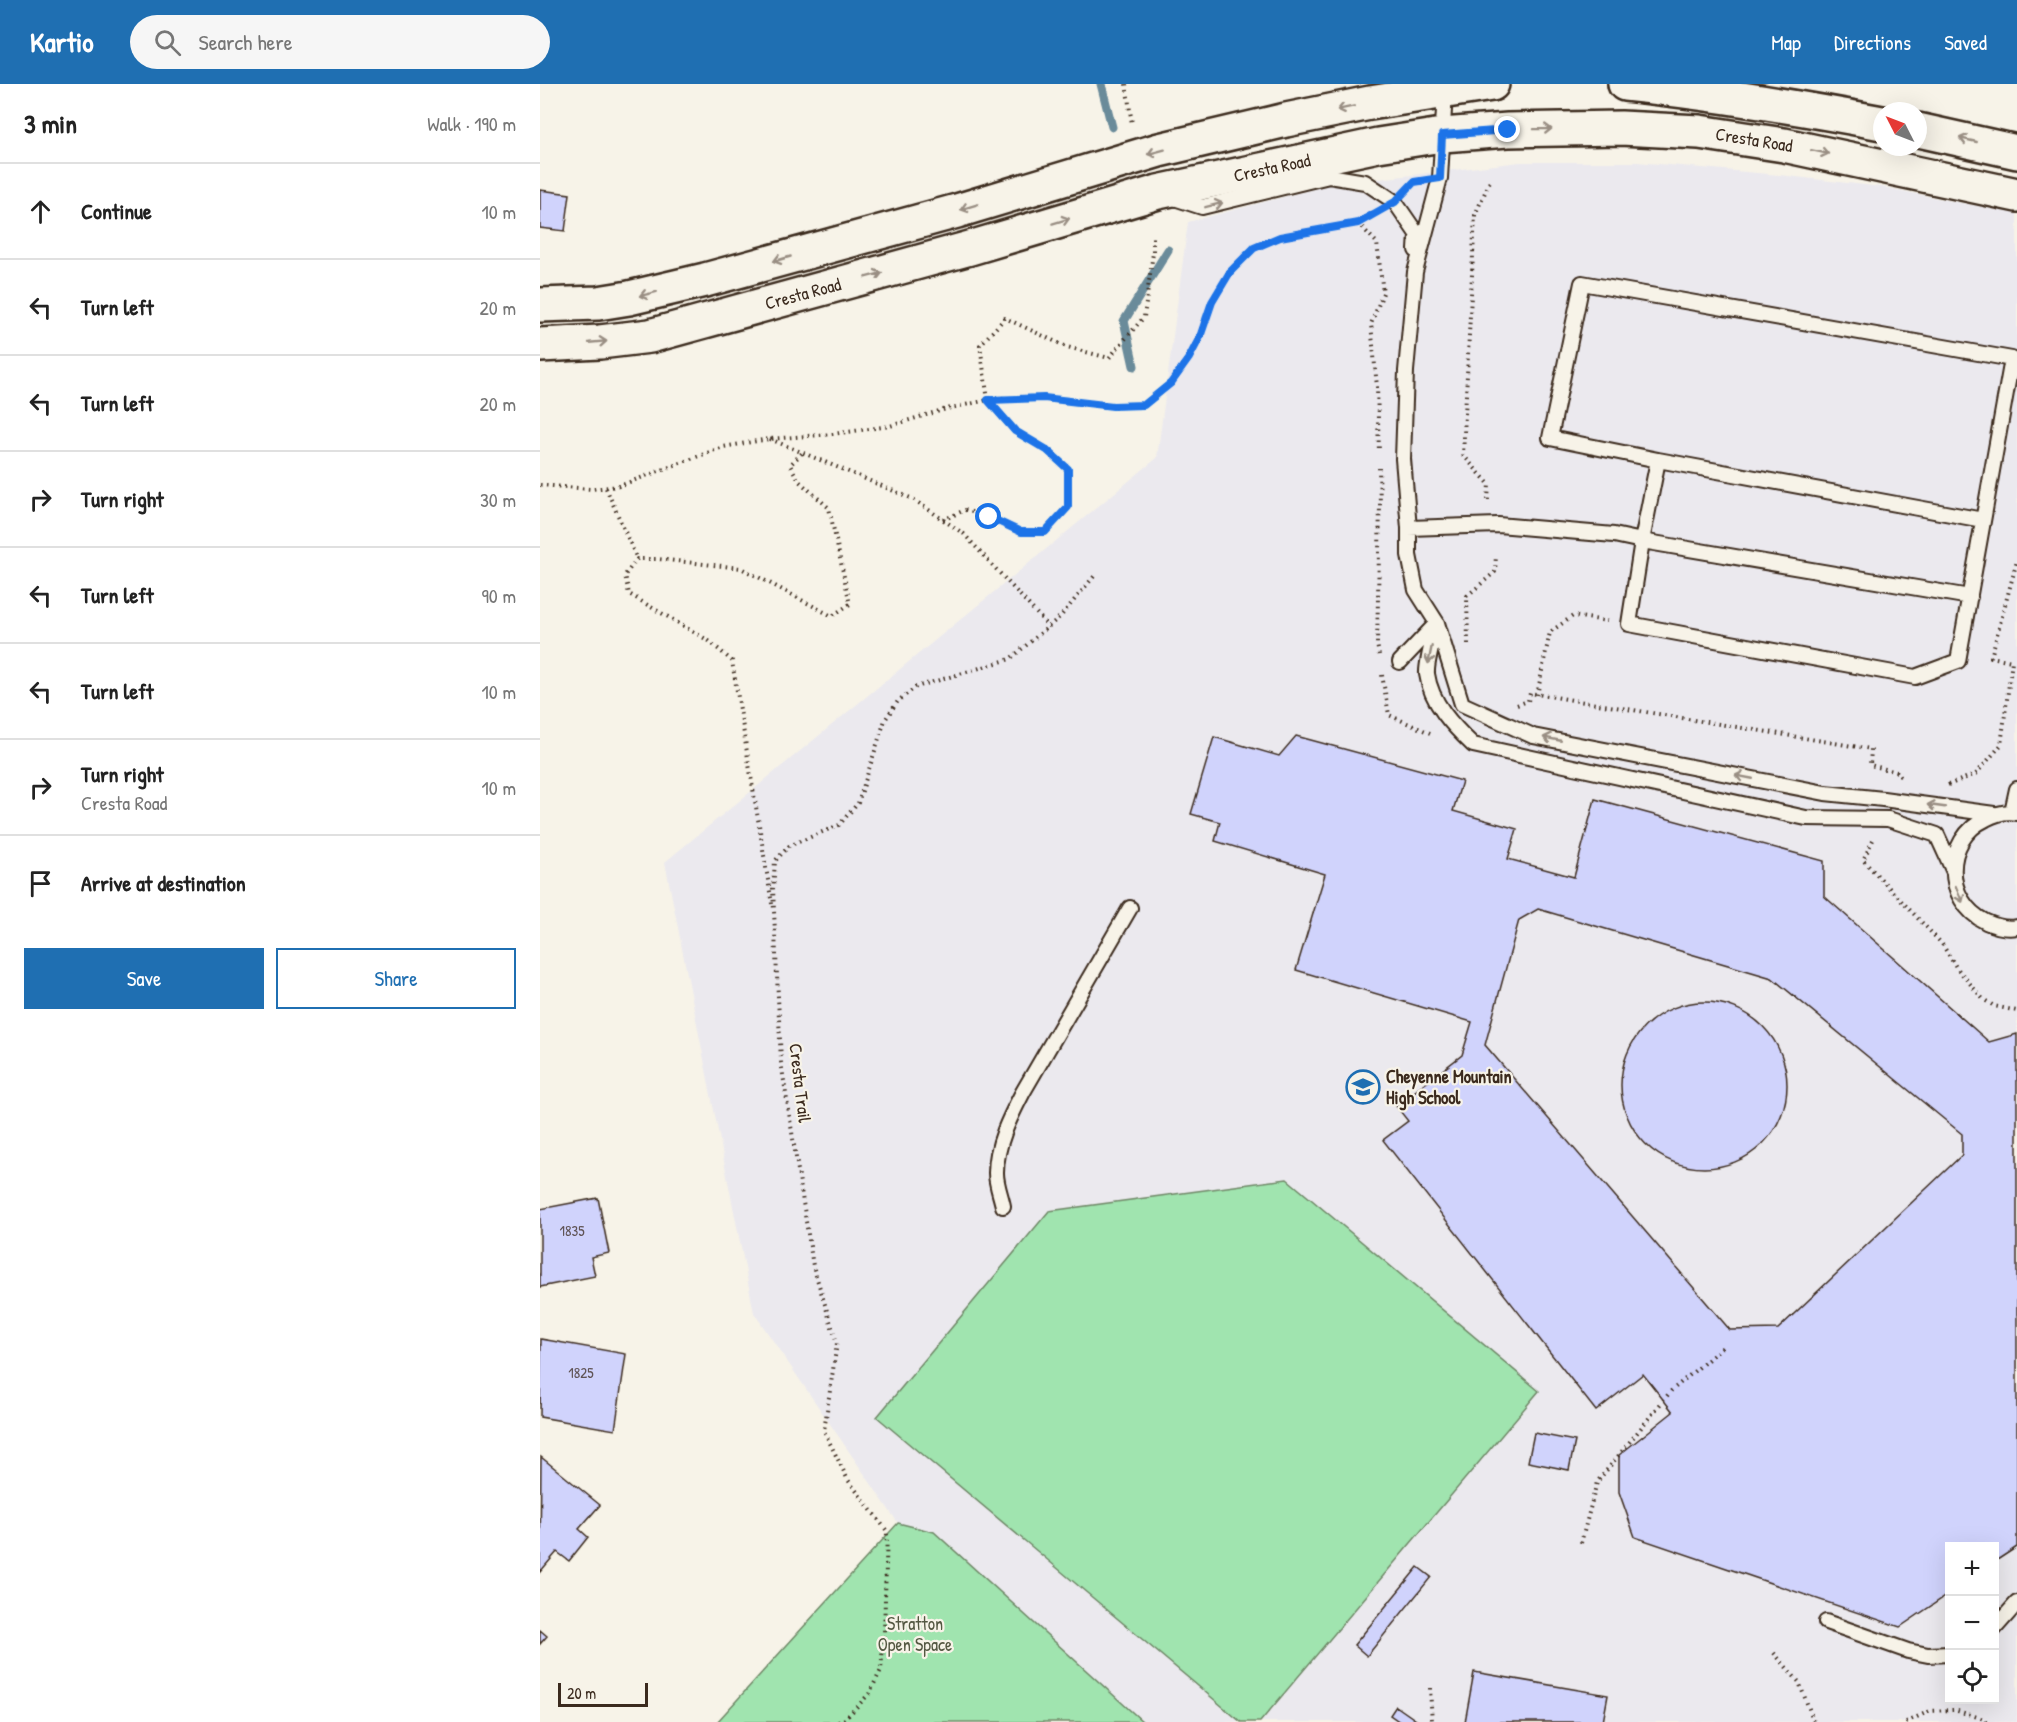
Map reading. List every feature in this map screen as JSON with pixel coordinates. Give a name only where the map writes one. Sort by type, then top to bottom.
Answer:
[{"type":"main road","points":[[540,305],[598,303],[629,298],[705,280],[957,211],[1159,150],[1370,103],[1492,84]]},
{"type":"main road","points":[[1625,84],[1716,95],[1873,121]]},
{"type":"main road","name":"Cresta Road","points":[[540,345],[580,344],[650,336],[970,248],[1158,192],[1378,145],[1442,135],[1508,130],[1610,128],[1699,132],[1784,145],[2017,195]]},
{"type":"main road","points":[[1927,132],[2017,152]]},
{"type":"lane","points":[[1415,272],[1440,178],[1445,90]]},
{"type":"lane","points":[[1158,192],[1202,207],[1329,176],[1365,182],[1395,202],[1417,234],[1406,371],[1403,459],[1409,555],[1416,590],[1437,623],[1462,704],[1533,736],[1825,794],[1883,799],[1994,814],[2015,812],[2017,789]]},
{"type":"lane","points":[[1658,460],[1629,624],[1915,676],[1958,661],[2015,359],[1582,284],[1550,438],[1983,520]]},
{"type":"lane","points":[[1409,528],[1498,525],[1614,535],[1970,597]]},
{"type":"lane","points":[[1400,662],[1437,623]]},
{"type":"lane","points":[[1437,623],[1427,673],[1435,698],[1451,724],[1473,745],[1806,818],[1887,819],[1937,835],[1953,870],[1956,888],[1964,904],[1977,917],[1993,925],[2017,927]]},
{"type":"lane","points":[[1953,870],[1956,852],[1965,836],[1978,823],[1994,814]]},
{"type":"lane","points":[[1003,1206],[996,1174],[999,1148],[1008,1122],[1023,1092],[1130,908]]},
{"type":"lane","points":[[1999,1624],[2017,1603]]},
{"type":"lane","points":[[1826,1622],[1908,1651],[1928,1655],[1945,1654]]},
{"type":"path","points":[[1126,84],[1132,124]]},
{"type":"path","points":[[1488,500],[1489,484],[1463,455],[1475,215],[1490,181]]},
{"type":"path","points":[[540,485],[591,489],[619,486],[723,447],[769,439],[833,434],[890,426],[946,409],[988,400],[1044,398],[1113,406],[1144,405],[1171,383],[1189,358],[1200,337],[1212,302],[1230,272],[1254,248],[1280,237],[1358,223],[1395,202]]},
{"type":"path","points":[[1358,223],[1377,243],[1383,293],[1371,324],[1377,387],[1380,493],[1377,644],[1380,661]]},
{"type":"path","points":[[943,520],[965,510],[989,517],[1021,532],[1045,532],[1068,507],[1068,469],[1047,450],[1015,431],[988,400],[980,345],[1005,318],[1067,347],[1109,358],[1144,317],[1154,253],[1153,234]]},
{"type":"path","points":[[769,439],[913,499],[964,534],[1049,627]]},
{"type":"path","points":[[637,559],[658,559],[741,568],[832,616],[850,603],[829,508],[799,481],[790,465],[802,453]]},
{"type":"path","points":[[606,488],[637,559]]},
{"type":"path","points":[[1468,652],[1467,596],[1495,572],[1496,555]]},
{"type":"path","points":[[637,559],[625,575],[629,594],[709,641],[732,661],[775,923]]},
{"type":"path","points":[[1942,788],[1976,774],[2001,745],[2012,661],[1991,657],[2017,561]]},
{"type":"path","name":"Cresta Trail","points":[[838,1722],[845,1719],[869,1694],[881,1671],[887,1531],[848,1480],[824,1431],[837,1343],[813,1266],[783,1074],[773,889],[775,861],[789,846],[839,825],[858,803],[885,720],[898,701],[916,687],[1010,659],[1061,616],[1096,574]]},
{"type":"path","points":[[1538,694],[1550,632],[1573,616],[1629,624]]},
{"type":"path","points":[[1381,669],[1389,715],[1431,733]]},
{"type":"path","points":[[1506,708],[1528,701],[1530,693],[1871,749],[1870,765],[1897,772],[1907,786]]},
{"type":"path","points":[[1877,831],[1863,860],[1942,944],[1956,967],[1983,999],[1994,1006],[2017,1011]]},
{"type":"path","points":[[1581,1543],[1597,1482],[1671,1391],[1724,1346]]},
{"type":"path","points":[[1774,1653],[1799,1683],[1814,1722]]},
{"type":"path","points":[[1430,1688],[1432,1722]]},
{"type":"path","points":[[1906,1722],[1930,1711],[1954,1710],[1984,1719],[1986,1722]]},
{"type":"shaded area","name":"Cheyenne Mountain High School","points":[[1520,162],[1637,162],[1779,175],[1882,187],[2017,214],[2017,1722],[1143,1722],[934,1532],[898,1523],[754,1313],[665,862],[1157,458],[1188,222],[1329,185]]},
{"type":"green space","points":[[1287,1179],[1539,1391],[1260,1722],[1241,1722],[877,1417],[1049,1211]]},
{"type":"green space","name":"Stratton Open Space","points":[[898,1523],[934,1532],[1143,1722],[717,1722]]},
{"type":"building","points":[[540,190],[570,194],[565,231],[540,228]]},
{"type":"building","points":[[1296,736],[1462,781],[1453,811],[1517,829],[1508,859],[1574,877],[1595,799],[1824,861],[1824,896],[1989,1042],[2017,1034],[2017,1547],[1999,1559],[1999,1542],[1945,1542],[1945,1596],[1900,1627],[1635,1537],[1619,1492],[1619,1455],[1673,1412],[1643,1374],[1596,1411],[1383,1140],[1408,1121],[1396,1106],[1462,1055],[1472,1022],[1296,970],[1325,874],[1215,841],[1220,822],[1191,814],[1214,737],[1279,756]],"holes":[[[1538,909],[1772,978],[1962,1134],[1962,1155],[1778,1329],[1730,1330],[1485,1045],[1519,920]]]},
{"type":"building","points":[[1704,1002],[1720,1003],[1736,1008],[1763,1026],[1781,1053],[1786,1069],[1786,1101],[1781,1117],[1763,1144],[1736,1162],[1720,1167],[1704,1168],[1688,1167],[1672,1162],[1645,1144],[1627,1117],[1622,1101],[1621,1085],[1622,1069],[1627,1053],[1645,1026],[1672,1008],[1688,1003]]},
{"type":"building","points":[[598,1198],[609,1253],[591,1257],[595,1276],[540,1287],[540,1209]]},
{"type":"building","points":[[541,1339],[626,1354],[615,1430],[540,1417]]},
{"type":"building","points":[[1534,1433],[1575,1441],[1569,1470],[1528,1462]]},
{"type":"building","points":[[541,1457],[600,1505],[579,1529],[588,1537],[569,1561],[557,1552],[540,1572]]},
{"type":"building","points":[[1418,1567],[1431,1577],[1367,1656],[1354,1645]]},
{"type":"building","points":[[540,1630],[547,1636],[540,1644]]},
{"type":"building","points":[[1474,1672],[1608,1695],[1603,1722],[1465,1722]]},
{"type":"building","points":[[1396,1706],[1416,1720],[1415,1722],[1400,1722],[1390,1715]]},
{"type":"waterway","points":[[1101,84],[1112,127]]},
{"type":"waterway","points":[[1134,366],[1124,321],[1168,250]]},
{"type":"place","name":"Cheyenne Mountain High School","points":[[1363,1087]]},
{"type":"route","points":[[989,517],[1021,532],[1045,532],[1068,507],[1068,469],[1047,450],[1015,431],[988,400],[1044,398],[1083,404],[1144,405],[1171,383],[1189,358],[1200,337],[1212,302],[1230,272],[1254,248],[1280,237],[1358,223],[1395,202],[1414,182],[1440,178],[1442,135],[1508,130]]}]
